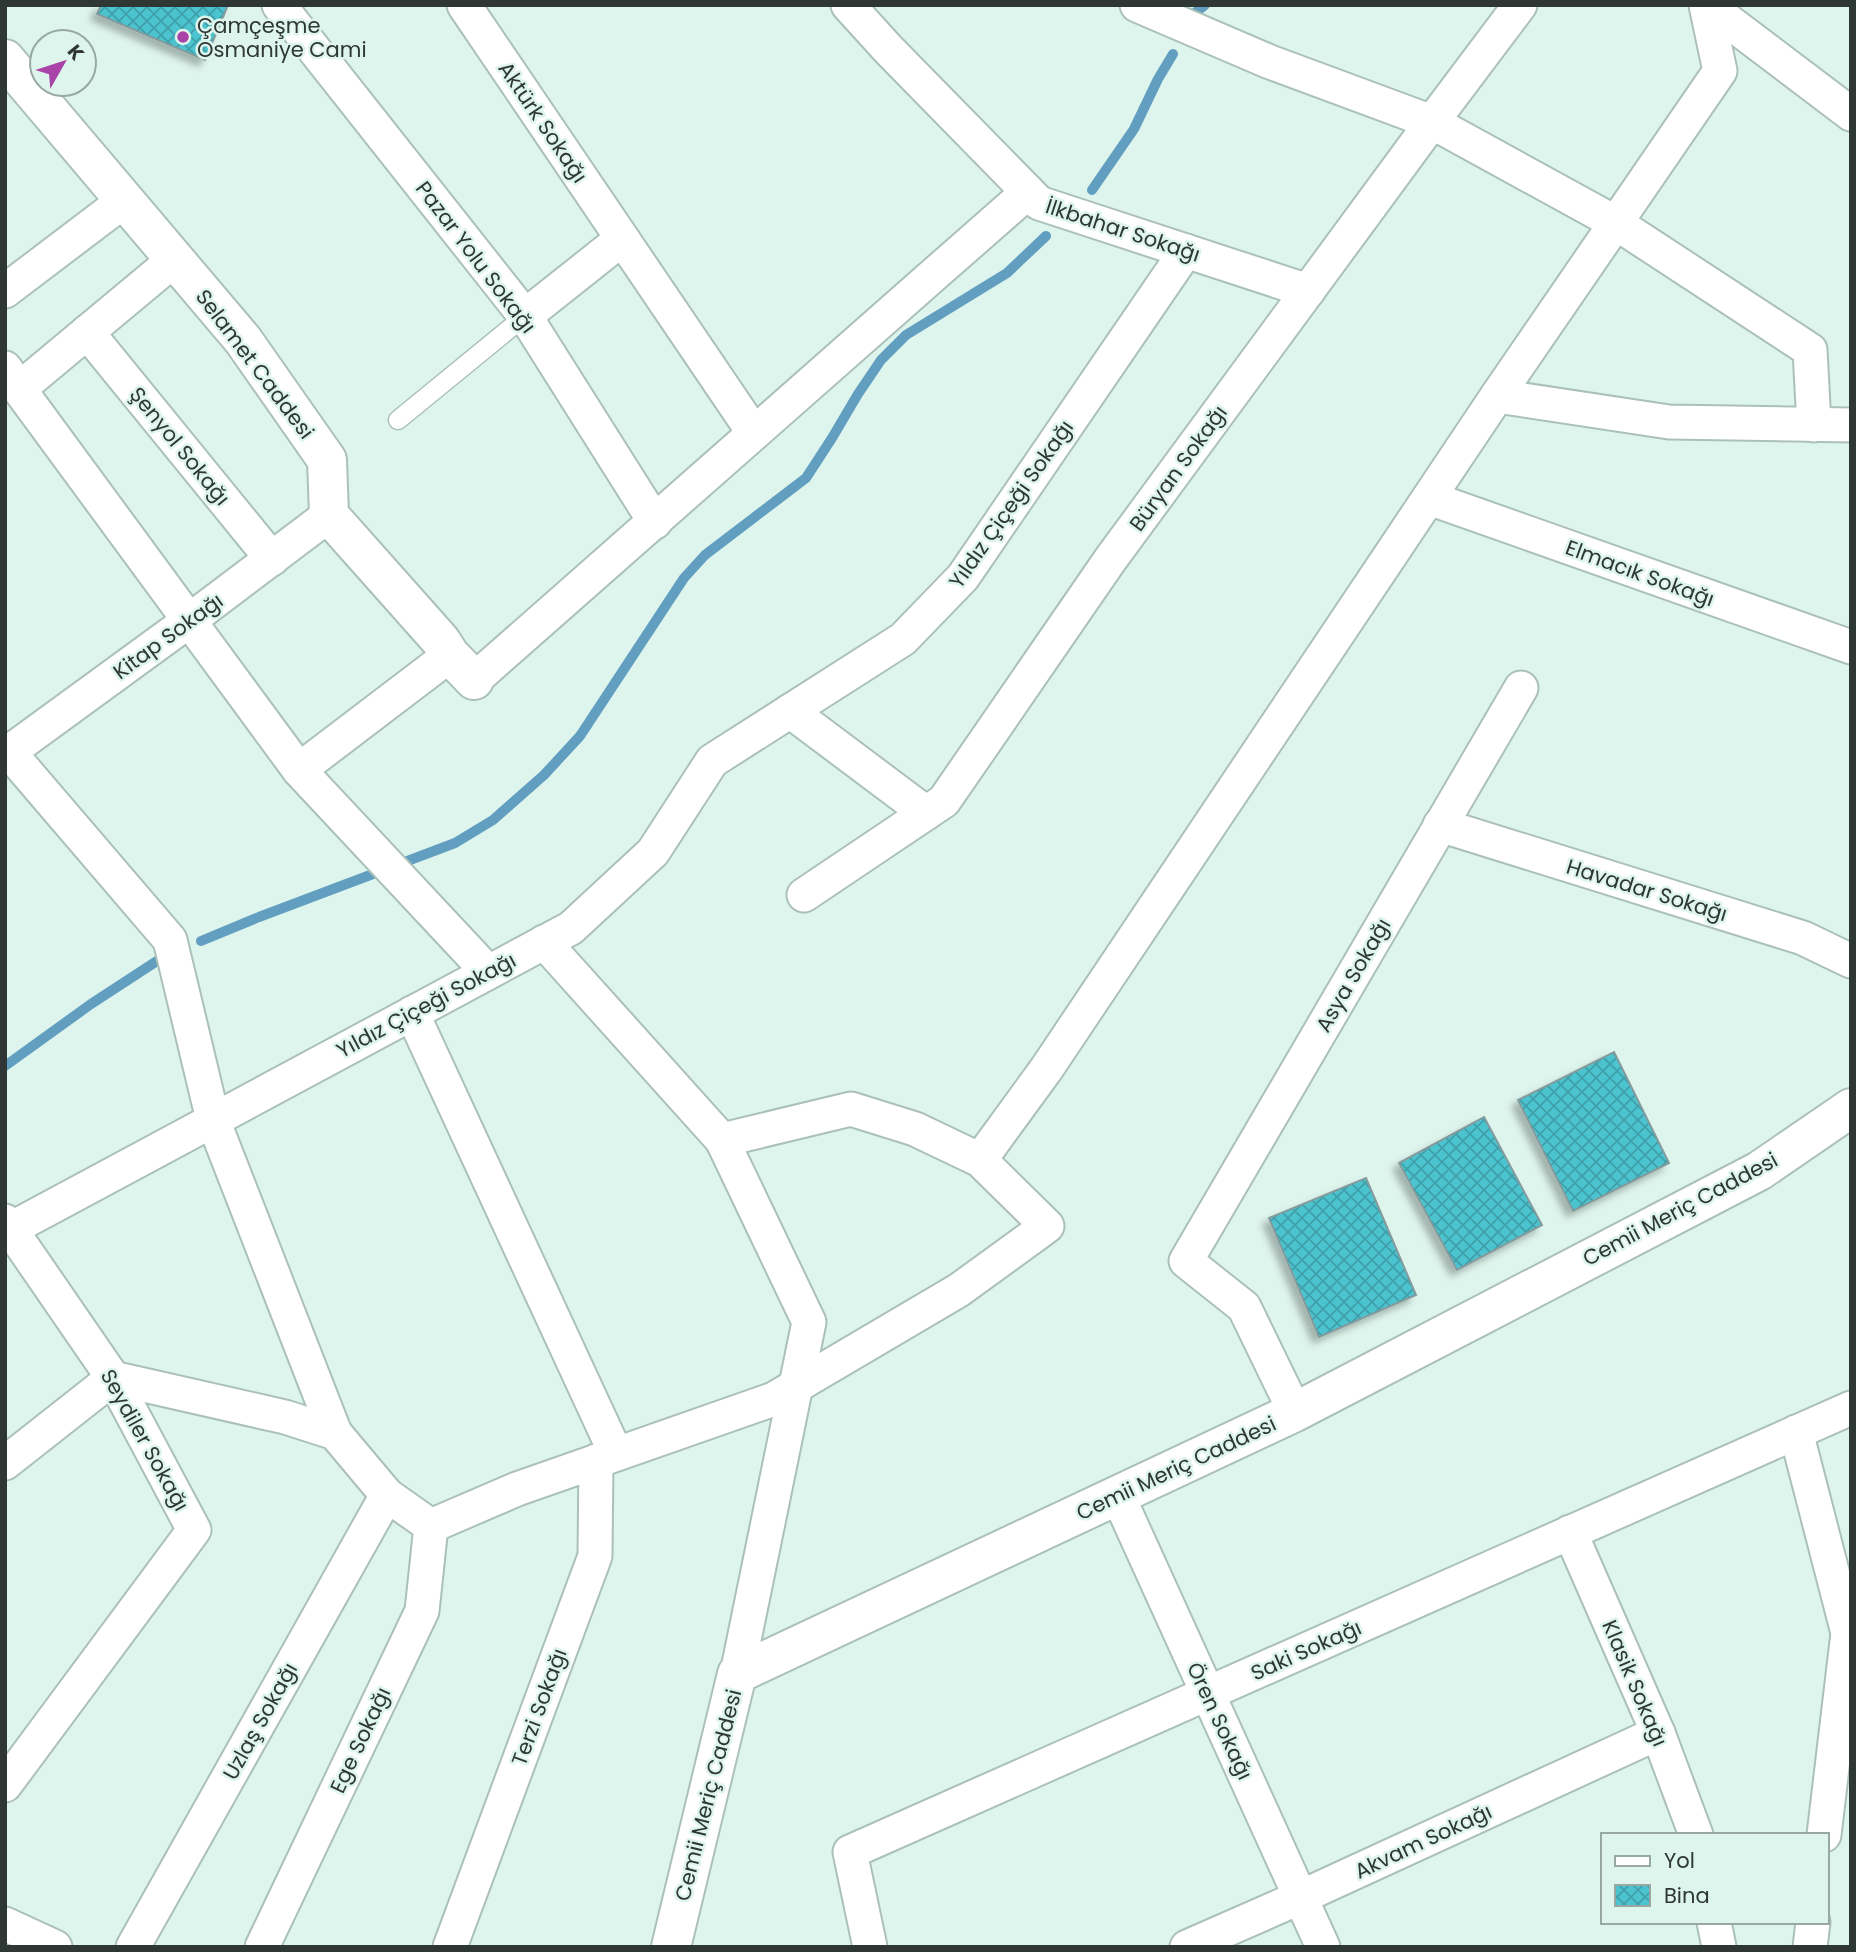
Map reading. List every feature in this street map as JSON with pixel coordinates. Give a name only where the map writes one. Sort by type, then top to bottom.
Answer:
[{"type":"street","name":"Pazar Yolu Sokağı","points":[[279,5],[525,316],[655,523]]},
{"type":"street","name":"Aktürk Sokağı","points":[[464,5],[754,433]]},
{"type":"street","name":"İlkbahar Sokağı","points":[[848,5],[1039,203],[1308,290]]},
{"type":"street","points":[[1137,5],[1270,62],[1432,122],[1616,223],[1810,350],[1814,425]]},
{"type":"street","name":"Büryan Sokağı","points":[[804,895],[944,800],[1110,560],[1520,5]]},
{"type":"street","points":[[1707,5],[1851,114]]},
{"type":"street","points":[[980,1160],[1047,1068],[1497,396],[1720,71],[1707,5]]},
{"type":"street","name":"Selamet Caddesi","points":[[5,59],[243,340],[327,460],[329,514]]},
{"type":"street","points":[[299,770],[462,667],[655,523],[1028,192]]},
{"type":"street","points":[[5,291],[125,201]]},
{"type":"street","points":[[525,316],[622,239]]},
{"type":"street","name":"Yıldız Çiçeği Sokağı","points":[[7,1227],[571,928],[653,852],[712,761],[903,639],[963,577],[1186,251]]},
{"type":"street","points":[[175,259],[87,332],[12,379],[299,770],[488,972]]},
{"type":"street","name":"Şenyol Sokağı","points":[[87,332],[272,559]]},
{"type":"street","points":[[1497,396],[1669,422],[1851,425]]},
{"type":"street","name":"Elmacık Sokağı","points":[[1429,498],[1851,647]]},
{"type":"street","points":[[329,514],[462,667]]},
{"type":"street","name":"Kitap Sokağı","points":[[7,754],[329,514]]},
{"type":"street","name":"Asya Sokağı","points":[[1295,1412],[1244,1307],[1186,1261],[1521,688]]},
{"type":"street","points":[[790,711],[926,813]]},
{"type":"street","points":[[7,754],[170,940],[213,1120],[335,1433],[387,1495],[431,1526],[517,1489],[774,1399],[959,1290],[1047,1227],[980,1160],[915,1129],[851,1109],[722,1140]]},
{"type":"street","name":"Havadar Sokağı","points":[[1440,825],[1803,938],[1851,961]]},
{"type":"street","points":[[544,942],[722,1140],[809,1322],[737,1674]]},
{"type":"street","points":[[412,1013],[606,1457]]},
{"type":"street","name":"Cemii Meriç Caddesi","points":[[671,1947],[737,1674],[1295,1412],[1759,1171],[1851,1108]]},
{"type":"street","name":"Seydiler Sokağı","points":[[5,1785],[194,1530],[113,1378],[7,1227]]},
{"type":"street","points":[[5,1463],[113,1378],[285,1417],[335,1433]]},
{"type":"street","name":"Saki Sokağı","points":[[870,1947],[850,1852],[1851,1408]]},
{"type":"street","points":[[1796,1432],[1849,1633],[1824,1833]]},
{"type":"street","name":"Terzi Sokağı","points":[[450,1947],[595,1556],[606,1457]]},
{"type":"street","name":"Uzlaş Sokağı","points":[[133,1947],[387,1495]]},
{"type":"street","name":"Ören Sokağı","points":[[1118,1496],[1323,1947]]},
{"type":"street","name":"Ege Sokağı","points":[[262,1947],[422,1611],[431,1526]]},
{"type":"street","name":"Klasik Sokağı","points":[[1570,1532],[1658,1732],[1695,1833]]},
{"type":"street","name":"Akvam Sokağı","points":[[1188,1947],[1658,1732]]},
{"type":"street","points":[[5,1924],[55,1947]]},
{"type":"street","points":[[1714,1924],[1719,1947]]},
{"type":"street","points":[[1810,1947],[1813,1924]]},
{"type":"lane","points":[[398,420],[525,316]]},
{"type":"building","name":"Çamçeşme Osmaniye Cami","points":[[101,5],[228,5],[205,60],[97,14]]},
{"type":"building","points":[[1614,1052],[1669,1163],[1573,1211],[1518,1100]]},
{"type":"building","points":[[1484,1117],[1542,1225],[1457,1270],[1399,1163]]},
{"type":"building","points":[[1366,1178],[1416,1295],[1319,1337],[1269,1218]]},
{"type":"waterway","points":[[1196,12],[1205,5]]},
{"type":"waterway","points":[[1092,190],[1134,129],[1173,54]]},
{"type":"waterway","points":[[201,941],[455,843],[493,820],[544,775],[580,736],[684,578],[705,555],[806,478],[881,360],[906,335],[1007,273],[1046,236]]},
{"type":"waterway","points":[[5,1066],[91,1004],[160,959]]},
{"type":"place","name":"Çamçeşme Osmaniye Cami","points":[[183,37]]}]
